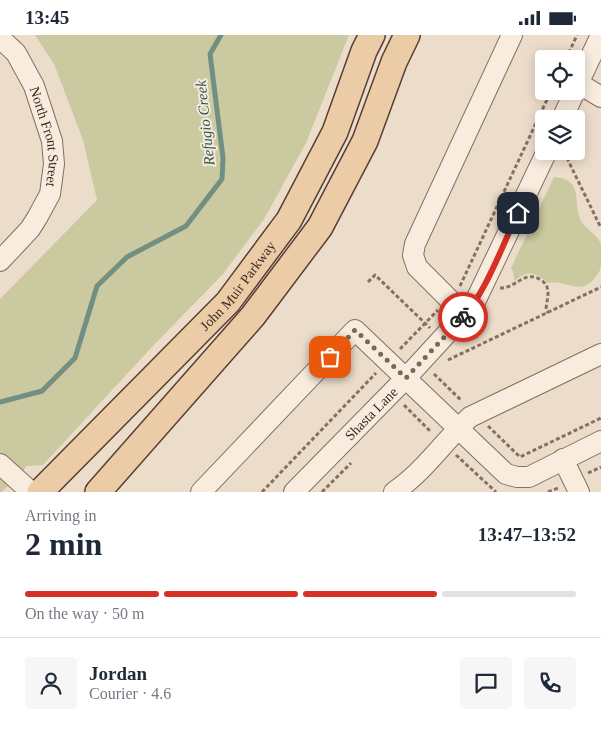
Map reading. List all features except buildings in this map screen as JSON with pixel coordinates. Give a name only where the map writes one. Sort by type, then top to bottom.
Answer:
[{"type":"main road","name":"John Muir Parkway","points":[[40,492],[228,302],[289,220],[335,132],[364,51],[372,35]]},
{"type":"main road","points":[[98,492],[253,316],[320,227],[365,141],[394,62],[407,35]]},
{"type":"street","points":[[465,315],[417,267],[413,255],[415,244],[512,35]]},
{"type":"street","points":[[585,68],[601,35]]},
{"type":"street","name":"North Front Street","points":[[0,39],[16,53],[34,86],[52,141],[54,164],[50,194],[37,218],[30,229],[0,261]]},
{"type":"street","points":[[585,91],[601,97]]},
{"type":"street","name":"Shasta Lane","points":[[294,492],[406,378],[474,304],[551,160]]},
{"type":"street","points":[[201,492],[355,330],[506,474],[517,477],[529,477],[601,441]]},
{"type":"street","points":[[394,492],[418,486],[458,428],[470,417],[601,354]]},
{"type":"street","points":[[563,459],[579,492]]},
{"type":"street","points":[[6,469],[31,492]]},
{"type":"path","points":[[570,50],[577,35]]},
{"type":"path","points":[[262,492],[457,291],[546,100]]},
{"type":"path","points":[[568,160],[601,228]]},
{"type":"path","points":[[368,282],[375,275],[453,349],[443,361],[601,287]]},
{"type":"path","points":[[499,288],[510,287],[529,276],[536,277],[545,282],[547,287],[549,295],[546,309],[548,313]]},
{"type":"path","points":[[497,293],[503,280]]},
{"type":"path","points":[[431,372],[520,457],[601,418]]},
{"type":"green space","points":[[35,35],[349,35],[306,143],[264,219],[223,274],[150,349],[43,465],[27,466],[0,492],[0,299],[97,200],[83,140],[54,64]]},
{"type":"green space","points":[[554,177],[570,182],[574,187],[581,221],[600,241],[600,270],[591,282],[585,286],[548,283],[532,274],[519,277],[515,281],[511,268]]},
{"type":"waterway","name":"Refugio Creek","points":[[0,402],[42,391],[75,358],[97,286],[127,257],[186,226],[222,179],[223,158],[210,54],[221,35]]},
{"type":"way so far","points":[[330,357],[355,330],[406,378],[463,317]]},
{"type":"route","points":[[463,317],[474,304],[481,291],[518,213]]}]
